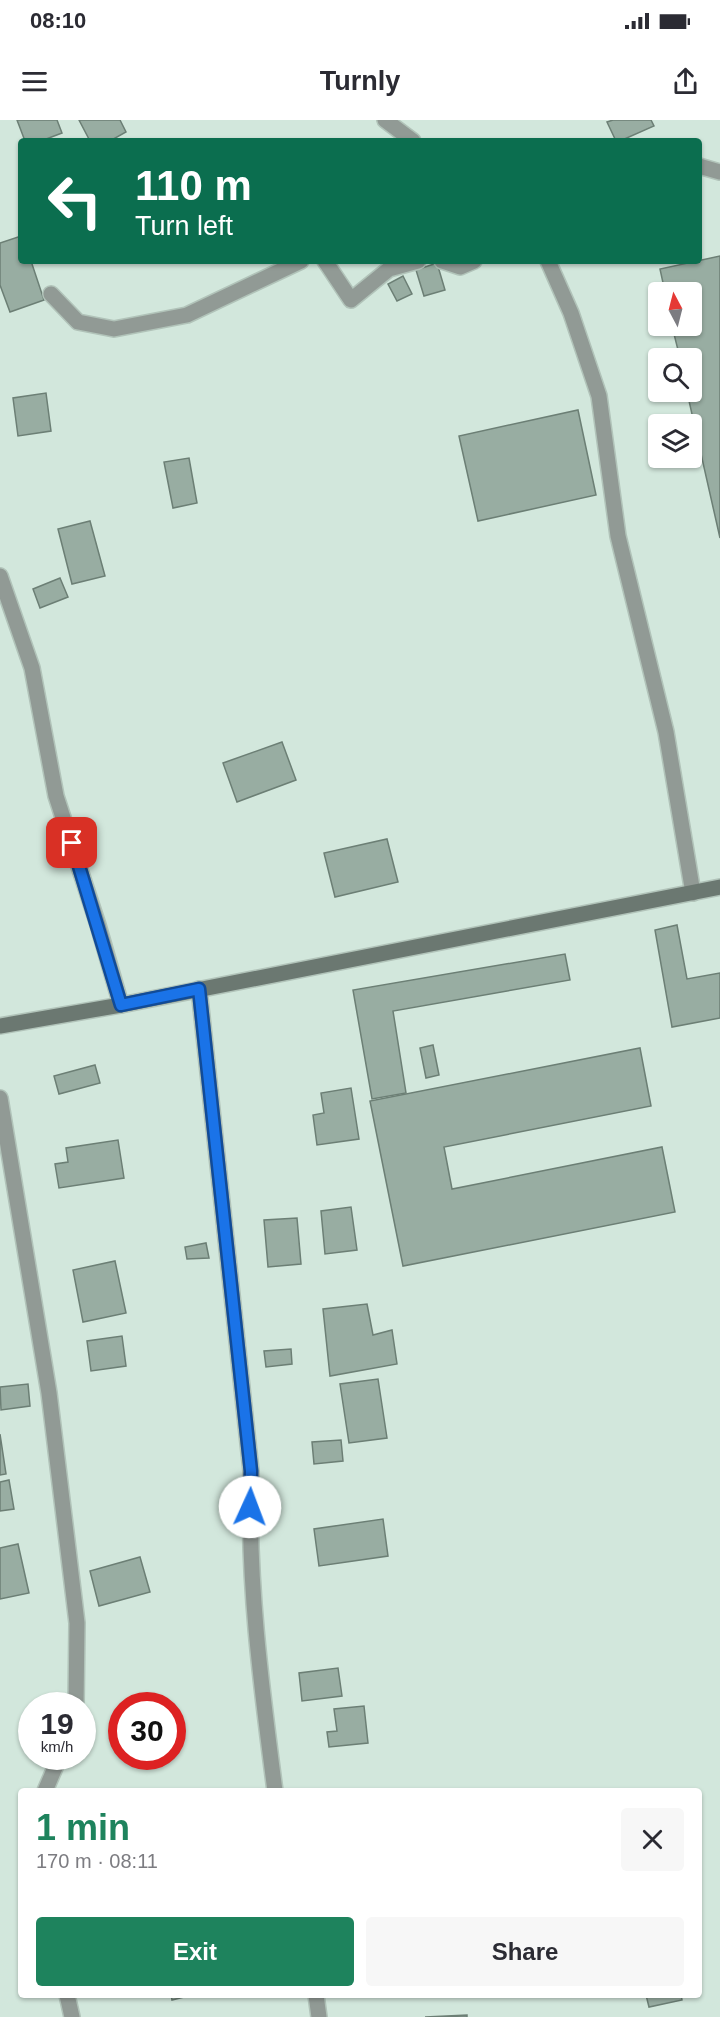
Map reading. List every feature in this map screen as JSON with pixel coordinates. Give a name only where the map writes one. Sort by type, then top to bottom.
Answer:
[{"type":"street","points":[[385,120],[409,138]]},
{"type":"street","points":[[702,167],[720,172]]},
{"type":"street","points":[[51,294],[78,322],[114,329],[187,315],[295,264]]},
{"type":"street","points":[[327,264],[351,300],[389,269],[407,264]]},
{"type":"street","points":[[451,264],[460,267],[467,264]]},
{"type":"street","points":[[549,264],[571,313],[599,396],[618,536],[666,732],[693,893]]},
{"type":"street","points":[[0,576],[32,668],[56,796],[121,1005]]},
{"type":"street","points":[[0,1026],[121,1005],[720,887]]},
{"type":"street","points":[[199,989],[251,1471],[249,1526],[264,1706],[275,1788]]},
{"type":"street","points":[[0,1098],[51,1405],[77,1623],[76,1692]]},
{"type":"street","points":[[46,1788],[54,1770]]},
{"type":"street","points":[[67,1998],[72,2017]]},
{"type":"street","points":[[316,1998],[319,2017]]},
{"type":"building","points":[[17,120],[57,120],[62,133],[49,138],[24,138]]},
{"type":"building","points":[[79,120],[120,120],[126,132],[115,138],[88,138]]},
{"type":"building","points":[[651,120],[654,126],[627,138],[615,138],[607,122]]},
{"type":"building","points":[[18,237],[18,264],[32,264],[44,300],[10,312],[0,285],[0,243]]},
{"type":"building","points":[[720,256],[720,538],[702,458],[702,414],[692,414],[689,402],[702,402],[702,348],[678,348],[674,336],[702,336],[702,282],[663,282],[660,269],[683,264],[702,264],[702,260]]},
{"type":"building","points":[[437,264],[445,290],[424,296],[416,270]]},
{"type":"building","points":[[403,276],[412,294],[397,301],[388,284]]},
{"type":"building","points":[[46,393],[51,431],[18,436],[13,398]]},
{"type":"building","points":[[578,410],[596,495],[478,521],[459,436]]},
{"type":"building","points":[[189,458],[197,503],[173,508],[164,462]]},
{"type":"building","points":[[90,521],[105,576],[72,584],[58,529]]},
{"type":"building","points":[[60,578],[68,597],[40,608],[33,589]]},
{"type":"building","points":[[282,742],[296,780],[237,802],[223,763]]},
{"type":"building","points":[[387,839],[398,882],[335,897],[324,853]]},
{"type":"building","points":[[677,925],[687,979],[720,973],[720,1018],[672,1027],[655,930]]},
{"type":"building","points":[[565,954],[570,980],[393,1011],[406,1093],[372,1099],[353,990]]},
{"type":"building","points":[[433,1045],[439,1075],[426,1078],[420,1048]]},
{"type":"building","points":[[640,1048],[651,1106],[444,1147],[452,1189],[662,1147],[675,1212],[403,1266],[370,1101]]},
{"type":"building","points":[[95,1065],[100,1083],[59,1094],[54,1076]]},
{"type":"building","points":[[351,1088],[359,1139],[317,1145],[313,1115],[324,1113],[321,1093]]},
{"type":"building","points":[[118,1140],[124,1178],[59,1188],[55,1164],[68,1162],[66,1148]]},
{"type":"building","points":[[351,1207],[357,1250],[325,1254],[321,1211]]},
{"type":"building","points":[[297,1218],[301,1264],[268,1267],[264,1220]]},
{"type":"building","points":[[206,1243],[209,1258],[187,1259],[185,1247]]},
{"type":"building","points":[[115,1261],[126,1313],[83,1322],[73,1270]]},
{"type":"building","points":[[367,1304],[373,1335],[392,1330],[397,1364],[330,1376],[323,1309]]},
{"type":"building","points":[[122,1336],[126,1366],[91,1371],[87,1341]]},
{"type":"building","points":[[291,1349],[292,1364],[266,1367],[264,1351]]},
{"type":"building","points":[[378,1379],[387,1438],[349,1443],[340,1384]]},
{"type":"building","points":[[28,1384],[30,1406],[1,1410],[0,1387]]},
{"type":"building","points":[[0,1434],[6,1474],[0,1475]]},
{"type":"building","points":[[341,1440],[343,1461],[314,1464],[312,1442]]},
{"type":"building","points":[[9,1480],[14,1509],[0,1511],[0,1482]]},
{"type":"building","points":[[383,1519],[388,1556],[319,1566],[314,1529]]},
{"type":"building","points":[[18,1544],[29,1593],[0,1599],[0,1548]]},
{"type":"building","points":[[140,1557],[150,1592],[99,1606],[90,1571]]},
{"type":"building","points":[[338,1668],[342,1696],[302,1701],[299,1673]]},
{"type":"building","points":[[364,1706],[368,1743],[329,1747],[327,1732],[337,1731],[334,1709]]},
{"type":"building","points":[[647,1998],[682,1998],[682,2000],[649,2007]]},
{"type":"building","points":[[467,2015],[467,2017],[425,2017]]},
{"type":"route","points":[[72,843],[121,1005],[199,989],[251,1471],[250,1507]]}]
